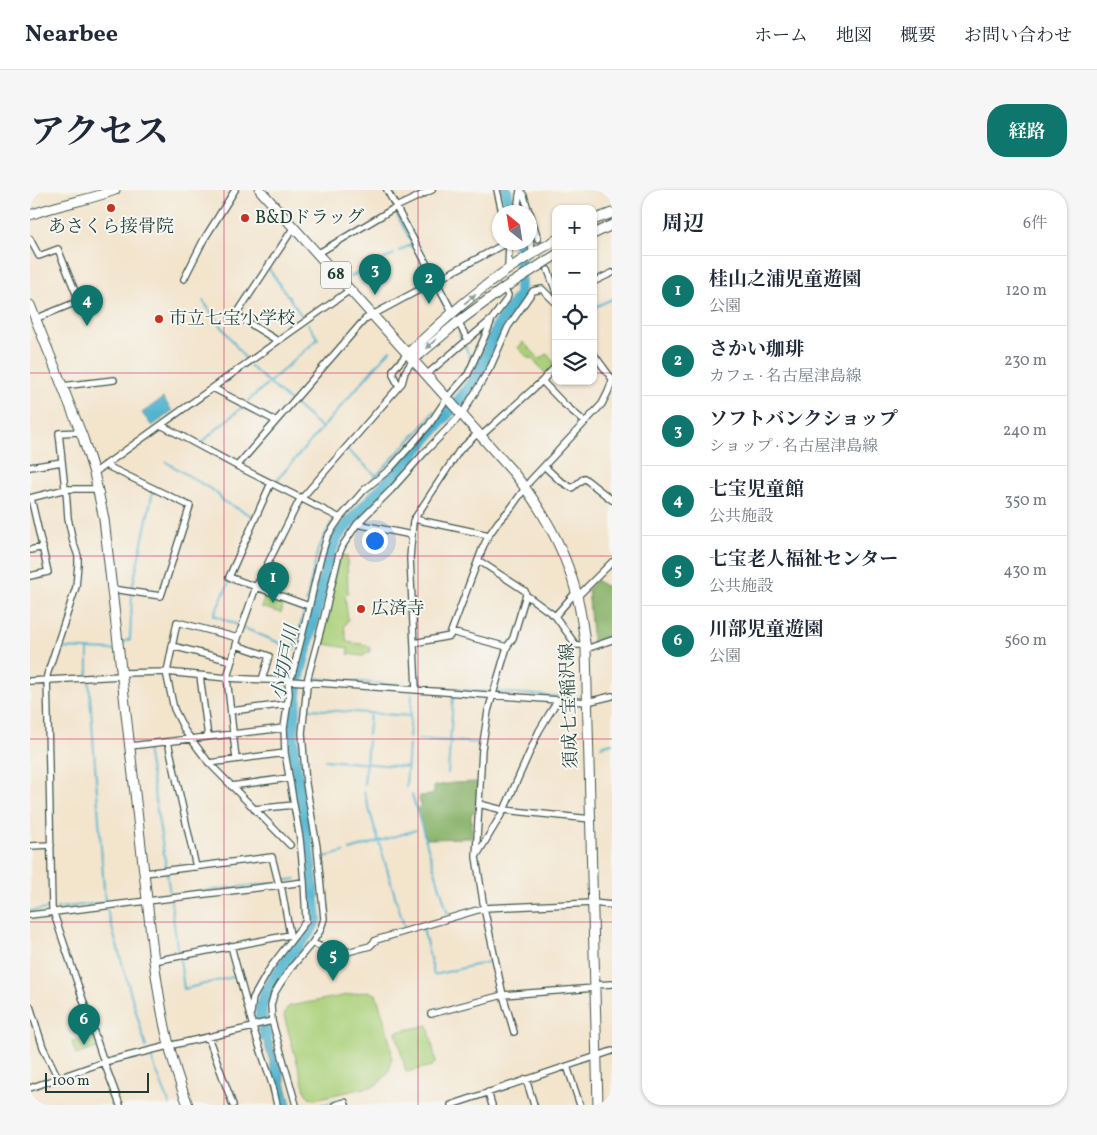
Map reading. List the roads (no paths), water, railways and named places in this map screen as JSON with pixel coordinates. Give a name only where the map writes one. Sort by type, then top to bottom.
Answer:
[{"type":"main road","points":[[30,215],[98,197],[115,190]]},
{"type":"main road","name":"68","points":[[262,191],[410,357]]},
{"type":"main road","points":[[597,219],[612,213]]},
{"type":"main road","points":[[597,232],[612,225]]},
{"type":"main road","points":[[410,357],[510,268],[552,242]]},
{"type":"main road","points":[[455,318],[552,257]]},
{"type":"main road","points":[[30,305],[81,432],[94,472],[104,519],[161,1011],[168,1046],[188,1105]]},
{"type":"main road","name":"須成七宝稲沢線","points":[[410,357],[526,487],[558,543],[577,594],[586,647],[598,1105]]},
{"type":"street","points":[[184,279],[203,241],[235,190]]},
{"type":"street","points":[[387,190],[468,340]]},
{"type":"street","points":[[317,254],[396,206],[432,190]]},
{"type":"street","points":[[497,190],[500,205]]},
{"type":"street","points":[[518,205],[521,190]]},
{"type":"street","points":[[521,190],[527,205]]},
{"type":"street","points":[[278,341],[236,315],[294,227]]},
{"type":"street","points":[[30,239],[39,256],[58,249],[79,301],[35,319]]},
{"type":"street","points":[[237,466],[365,319],[493,250]]},
{"type":"street","points":[[509,250],[510,268]]},
{"type":"street","points":[[530,250],[530,255]]},
{"type":"street","points":[[548,270],[552,281]]},
{"type":"street","points":[[597,280],[612,273]]},
{"type":"street","points":[[426,375],[492,319],[507,299],[507,285]]},
{"type":"street","points":[[296,1105],[270,1021],[270,1005],[274,994],[320,931],[324,919],[306,784],[302,733],[306,682],[339,554],[348,536],[357,524],[391,490],[461,413],[491,366],[508,327],[533,291],[542,289],[552,298]]},
{"type":"street","points":[[94,472],[350,290]]},
{"type":"street","points":[[250,1017],[253,998],[270,968],[292,936],[306,921],[300,839],[285,753],[284,728],[289,681],[310,606],[323,548],[327,537],[340,518],[364,490],[390,469],[429,425],[468,374],[492,319]]},
{"type":"street","points":[[399,386],[393,375],[393,370],[410,357]]},
{"type":"street","points":[[236,759],[227,678],[238,638],[256,586],[302,498],[402,383],[410,357]]},
{"type":"street","points":[[414,643],[450,636],[489,535],[530,481],[610,394],[612,380],[597,359]]},
{"type":"street","points":[[416,690],[410,558],[413,521],[460,451],[552,370]]},
{"type":"street","points":[[62,386],[114,380]]},
{"type":"street","points":[[542,381],[585,422]]},
{"type":"street","points":[[213,388],[276,421]]},
{"type":"street","points":[[160,425],[340,518]]},
{"type":"street","points":[[81,432],[59,433],[68,518],[78,556],[76,587],[47,675],[52,908],[120,1105]]},
{"type":"street","points":[[30,467],[62,462]]},
{"type":"street","points":[[105,465],[190,506],[161,596],[112,589]]},
{"type":"street","points":[[544,466],[559,480],[572,488],[584,478],[612,500]]},
{"type":"street","points":[[271,483],[229,577],[310,606]]},
{"type":"street","points":[[30,576],[48,572],[31,498],[65,489],[98,490]]},
{"type":"street","points":[[414,519],[489,535]]},
{"type":"street","points":[[30,524],[37,522]]},
{"type":"street","points":[[357,524],[412,535]]},
{"type":"street","points":[[30,550],[43,547]]},
{"type":"street","points":[[478,560],[525,592],[526,595],[555,616],[576,645],[586,647],[612,640]]},
{"type":"street","points":[[555,616],[612,562]]},
{"type":"street","points":[[514,1032],[503,995],[484,908],[476,857],[482,750],[488,711],[507,647],[513,638],[526,595]]},
{"type":"street","points":[[238,638],[177,622],[167,672],[174,709],[185,731],[209,762],[290,845]]},
{"type":"street","points":[[451,632],[507,647]]},
{"type":"street","points":[[236,645],[269,656],[262,680]]},
{"type":"street","points":[[172,646],[232,661]]},
{"type":"street","points":[[30,681],[167,672],[200,676],[557,701],[587,702],[612,696]]},
{"type":"street","points":[[200,676],[208,737]]},
{"type":"street","points":[[476,857],[503,810],[539,730],[557,701]]},
{"type":"street","points":[[231,711],[287,704]]},
{"type":"street","points":[[130,746],[284,728]]},
{"type":"street","points":[[168,742],[196,867]]},
{"type":"street","points":[[209,762],[285,753]]},
{"type":"street","points":[[232,786],[289,778]]},
{"type":"street","points":[[479,804],[503,810],[591,819]]},
{"type":"street","points":[[254,809],[294,805]]},
{"type":"street","points":[[30,846],[51,845]]},
{"type":"street","points":[[145,873],[272,857],[292,936]]},
{"type":"street","points":[[30,915],[304,882]]},
{"type":"street","points":[[312,943],[340,954],[370,946],[376,940],[484,908],[593,903],[612,905]]},
{"type":"street","points":[[154,961],[292,936]]},
{"type":"street","points":[[231,946],[276,1105]]},
{"type":"street","points":[[431,1014],[503,995],[612,984]]},
{"type":"street","points":[[30,1006],[33,1024],[58,1078]]},
{"type":"street","points":[[30,1088],[104,1062],[270,1021]]},
{"type":"street","points":[[208,1037],[233,1105]]},
{"type":"street","points":[[451,1105],[612,1050]]},
{"type":"street","points":[[567,1066],[580,1105]]},
{"type":"street","points":[[526,1080],[534,1105]]},
{"type":"street","points":[[488,1092],[492,1105]]},
{"type":"street","points":[[335,1105],[345,1102],[346,1105]]},
{"type":"water","points":[[163,398],[172,411],[152,426],[142,413]]},
{"type":"water","points":[[266,1024],[277,1059],[285,1074],[283,1075],[291,1105],[284,1105],[283,1099],[276,1091],[270,1061],[259,1026]]},
{"type":"waterway","name":"小切戸川","points":[[506,190],[509,205]]},
{"type":"waterway","points":[[396,213],[430,278]]},
{"type":"waterway","points":[[399,251],[412,244]]},
{"type":"waterway","name":"小切戸川","points":[[266,1037],[261,1016],[261,1007],[266,991],[288,958],[310,931],[316,919],[307,839],[294,755],[293,733],[297,685],[330,554],[336,539],[344,528],[398,471],[462,397],[482,367],[498,325],[520,295],[520,250]]},
{"type":"waterway","points":[[350,277],[394,254]]},
{"type":"waterway","points":[[269,269],[304,319]]},
{"type":"waterway","points":[[434,287],[444,305]]},
{"type":"waterway","points":[[597,306],[612,299]]},
{"type":"waterway","points":[[203,301],[247,361]]},
{"type":"waterway","points":[[248,401],[318,339],[308,324]]},
{"type":"waterway","points":[[459,335],[462,340]]},
{"type":"waterway","points":[[465,346],[471,360]]},
{"type":"waterway","points":[[276,481],[390,350]]},
{"type":"waterway","name":"小切戸川","points":[[478,363],[482,367]]},
{"type":"waterway","points":[[250,366],[290,401]]},
{"type":"waterway","points":[[294,404],[322,428]]},
{"type":"waterway","points":[[201,443],[243,406]]},
{"type":"waterway","points":[[372,480],[422,427],[434,411]]},
{"type":"waterway","points":[[347,450],[377,476]]},
{"type":"waterway","points":[[166,462],[217,493],[223,501],[252,516]]},
{"type":"waterway","name":"小切戸川","points":[[382,482],[385,485]]},
{"type":"waterway","points":[[132,589],[153,491]]},
{"type":"waterway","points":[[340,512],[355,497]]},
{"type":"waterway","points":[[306,602],[318,549],[332,522]]},
{"type":"waterway","points":[[230,580],[214,615],[240,626]]},
{"type":"waterway","points":[[122,643],[130,639],[132,595]]},
{"type":"waterway","points":[[244,628],[294,649],[305,608]]},
{"type":"waterway","points":[[59,648],[87,649]]},
{"type":"waterway","points":[[88,674],[88,649],[114,650]]},
{"type":"waterway","points":[[311,678],[411,686]]},
{"type":"waterway","points":[[89,681],[105,903]]},
{"type":"waterway","points":[[422,687],[489,692]]},
{"type":"waterway","points":[[498,692],[577,698]]},
{"type":"waterway","points":[[409,738],[412,694]]},
{"type":"waterway","points":[[448,773],[453,697]]},
{"type":"waterway","points":[[310,709],[411,716]]},
{"type":"waterway","points":[[368,735],[370,713]]},
{"type":"waterway","points":[[418,739],[479,743]]},
{"type":"waterway","points":[[364,785],[368,741]]},
{"type":"waterway","points":[[601,746],[612,743]]},
{"type":"waterway","points":[[406,787],[409,744]]},
{"type":"waterway","points":[[147,748],[166,867]]},
{"type":"waterway","points":[[325,760],[407,767]]},
{"type":"waterway","points":[[364,792],[404,926]]},
{"type":"waterway","points":[[412,795],[448,914]]},
{"type":"waterway","points":[[350,850],[416,830]]},
{"type":"waterway","points":[[321,858],[344,852]]},
{"type":"waterway","points":[[167,873],[170,895]]},
{"type":"waterway","points":[[282,881],[296,879]]},
{"type":"waterway","points":[[153,897],[274,883]]},
{"type":"waterway","points":[[57,908],[142,898]]},
{"type":"waterway","points":[[171,901],[178,954]]},
{"type":"waterway","points":[[30,911],[48,909]]},
{"type":"waterway","points":[[107,910],[146,1047]]},
{"type":"waterway","points":[[423,928],[434,975],[492,961],[490,953]]},
{"type":"waterway","points":[[180,959],[184,989],[237,976]]},
{"type":"waterway","points":[[150,1055],[170,1105]]},
{"type":"waterway","points":[[321,1105],[344,1099]]},
{"type":"tunnel","points":[[538,239],[548,270]]},
{"type":"place","name":"あさくら接骨院","points":[[111,208]]},
{"type":"place","name":"B&Dドラッグ","points":[[245,218]]},
{"type":"place","name":"ソフトバンクショップ","points":[[375,295]]},
{"type":"place","name":"さかい珈琲","points":[[429,304]]},
{"type":"place","name":"市立七宝小学校","points":[[159,319]]},
{"type":"place","name":"七宝児童館","points":[[87,326]]},
{"type":"place","name":"桂山之浦児童遊園","points":[[273,603]]},
{"type":"place","name":"広済寺","points":[[361,609]]},
{"type":"place","name":"七宝老人福祉センター","points":[[333,981]]},
{"type":"place","name":"川部児童遊園","points":[[84,1045]]}]
